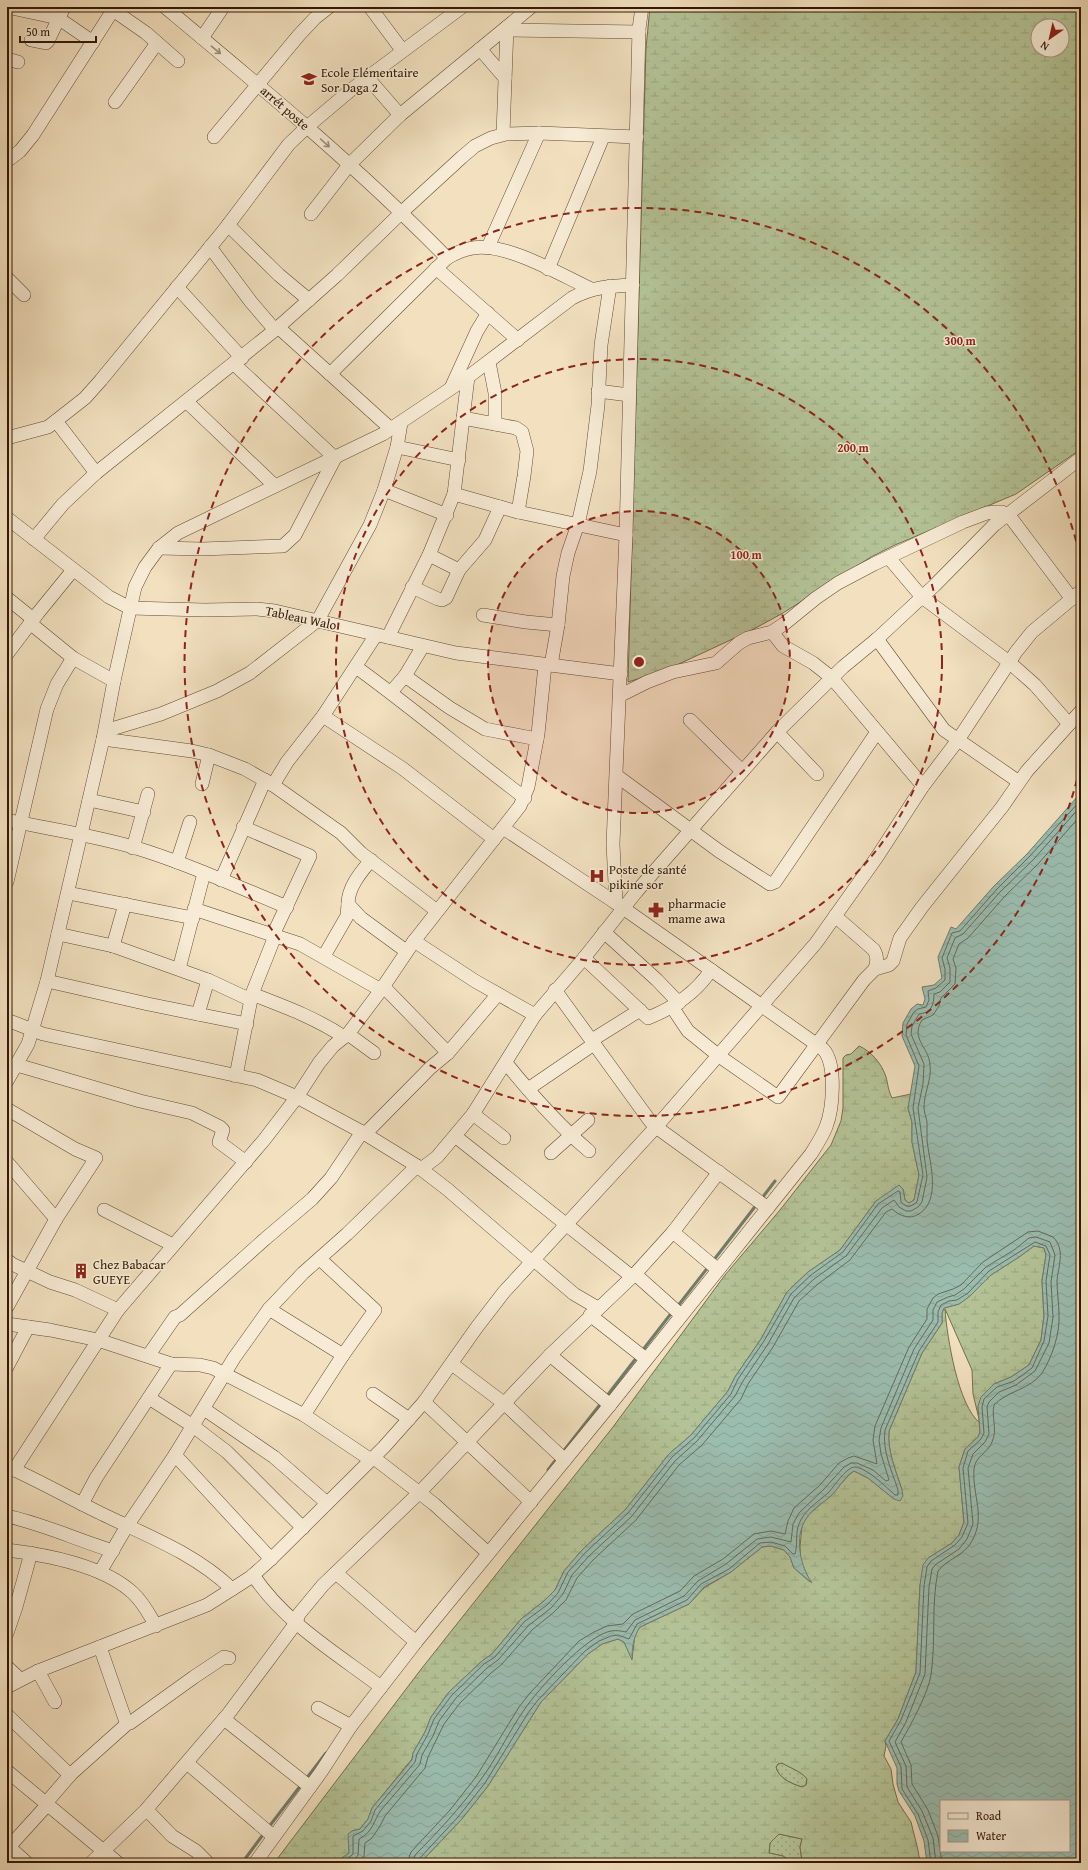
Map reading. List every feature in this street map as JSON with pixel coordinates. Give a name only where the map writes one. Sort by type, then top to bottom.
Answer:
[{"type":"street","points":[[7,7],[61,13],[94,42]]},
{"type":"street","name":"arrét poste","points":[[164,7],[307,126],[402,212],[446,258]]},
{"type":"street","points":[[202,38],[222,7]]},
{"type":"street","points":[[214,137],[257,84],[311,22],[329,7]]},
{"type":"street","points":[[370,7],[402,50]]},
{"type":"street","points":[[7,438],[42,430],[56,421],[92,391],[228,225],[274,162],[307,126],[402,50],[462,7]]},
{"type":"street","points":[[311,214],[350,165],[400,115],[480,49],[507,29],[531,7]]},
{"type":"street","points":[[619,906],[613,844],[626,535],[637,137],[638,32],[642,7]]},
{"type":"street","points":[[7,161],[20,150],[32,135],[94,42],[114,8],[178,61]]},
{"type":"street","points":[[31,40],[47,42],[61,13]]},
{"type":"street","points":[[507,29],[638,32]]},
{"type":"street","points":[[503,134],[507,29]]},
{"type":"street","points":[[115,102],[157,43]]},
{"type":"street","points":[[480,49],[505,78]]},
{"type":"street","points":[[367,77],[400,115]]},
{"type":"street","points":[[34,539],[64,504],[96,473],[187,402],[277,328],[337,276],[402,212],[466,153],[486,141],[503,134],[539,133],[603,137],[637,137]]},
{"type":"street","points":[[488,247],[539,133]]},
{"type":"street","points":[[548,269],[603,137]]},
{"type":"street","points":[[228,225],[279,275],[309,300]]},
{"type":"street","points":[[104,735],[217,691],[254,669],[318,620],[370,525],[384,490],[397,447],[396,426],[330,374],[277,328],[251,302],[210,247]]},
{"type":"street","points":[[330,374],[446,258],[472,248],[488,247],[505,250],[591,289]]},
{"type":"street","points":[[436,268],[518,340]]},
{"type":"street","points":[[7,278],[24,295]]},
{"type":"street","points":[[7,1081],[17,1066],[33,1030],[47,981],[104,735],[130,608],[140,577],[159,548],[178,533],[335,458],[396,426],[489,362],[572,298],[591,289],[633,285]]},
{"type":"street","points":[[232,1589],[217,1575],[190,1557],[163,1542],[127,1526],[11,1468],[118,1310],[246,1162],[297,1097],[319,1063],[333,1046],[346,1035],[382,988],[436,911],[513,817],[524,798],[528,787],[548,665],[558,625],[563,576],[568,553],[578,524],[590,472],[601,366],[601,345],[610,286]]},
{"type":"street","points":[[177,287],[238,361],[335,458]]},
{"type":"street","points":[[450,390],[477,331],[488,313]]},
{"type":"street","points":[[489,362],[496,393],[495,424]]},
{"type":"street","points":[[222,880],[243,828],[269,782],[287,762],[323,716],[356,667],[372,639],[382,636],[412,587],[429,555],[447,515],[454,494],[468,377]]},
{"type":"street","points":[[598,392],[629,394]]},
{"type":"street","points":[[187,402],[275,486]]},
{"type":"street","points":[[463,418],[495,424],[520,430],[522,432],[526,449],[524,476],[518,512]]},
{"type":"street","points":[[56,421],[96,473]]},
{"type":"street","points":[[397,447],[458,460]]},
{"type":"street","points":[[159,548],[202,549],[283,546],[295,534],[335,458]]},
{"type":"street","points":[[100,1572],[127,1526],[204,1409],[224,1374],[269,1309],[286,1290],[419,1168],[436,1157],[455,1136],[473,1114],[535,1016],[604,932],[619,906],[691,830],[777,732],[832,678],[922,598],[1006,514],[1081,458]]},
{"type":"street","points":[[384,490],[447,515]]},
{"type":"street","points":[[454,494],[518,512],[626,535]]},
{"type":"street","points":[[412,587],[442,600],[446,598],[459,570],[484,540],[500,507]]},
{"type":"street","points":[[7,1687],[38,1671],[207,1605],[253,1575],[373,1459],[424,1402],[489,1310],[656,1127],[719,1056],[761,1005],[816,944],[877,857],[923,786],[958,740],[1009,662],[1032,632],[1077,595],[1006,514],[995,512],[987,513],[963,522],[838,583],[772,632],[748,638],[739,643],[716,662],[673,672],[620,695]]},
{"type":"street","name":"Tableau Walo","points":[[7,518],[73,570],[117,602],[130,608],[205,610],[257,609],[318,620],[456,653],[621,674]]},
{"type":"street","points":[[429,555],[459,570]]},
{"type":"street","points":[[889,558],[922,598],[1009,662],[1035,686],[1069,724]]},
{"type":"street","points":[[7,654],[31,621],[73,570]]},
{"type":"street","points":[[7,598],[73,658],[114,681]]},
{"type":"street","points":[[483,615],[526,622],[558,625]]},
{"type":"street","points":[[772,632],[783,646],[813,663],[832,678],[923,786]]},
{"type":"street","points":[[877,639],[941,727],[1019,782]]},
{"type":"street","points":[[391,692],[404,676],[423,646]]},
{"type":"street","points":[[7,882],[22,823],[38,745],[47,710],[57,684],[73,658]]},
{"type":"street","points":[[356,667],[391,692],[524,798]]},
{"type":"street","points":[[404,676],[450,708],[485,729],[536,739]]},
{"type":"street","points":[[875,968],[886,967],[892,960],[896,945],[910,924],[1002,807],[1019,782],[1081,711]]},
{"type":"street","points":[[323,716],[402,768],[494,839]]},
{"type":"street","points":[[690,720],[742,771]]},
{"type":"street","points":[[777,732],[818,774]]},
{"type":"street","points":[[617,776],[766,883],[773,884],[877,732]]},
{"type":"street","points":[[104,735],[209,755],[236,765],[269,782],[341,833],[371,860],[436,911]]},
{"type":"street","points":[[202,784],[209,755]]},
{"type":"street","points":[[133,848],[148,794]]},
{"type":"street","points":[[89,800],[144,812]]},
{"type":"street","points":[[7,820],[133,848],[177,862],[287,907]]},
{"type":"street","points":[[177,862],[190,822]]},
{"type":"street","points":[[236,1076],[252,997],[274,935],[310,856],[243,828]]},
{"type":"street","points":[[255,1863],[273,1836],[310,1787],[351,1726],[416,1642],[610,1405],[810,1154],[823,1135],[830,1115],[832,1093],[830,1060],[826,1052],[619,906],[503,828]]},
{"type":"street","points":[[324,956],[347,916],[348,899],[354,884],[371,860]]},
{"type":"street","points":[[179,969],[204,873]]},
{"type":"street","points":[[68,893],[125,904],[193,914],[274,935],[300,944],[382,988],[448,1053]]},
{"type":"street","points":[[113,946],[125,904]]},
{"type":"street","points":[[348,904],[361,918],[410,946],[455,968],[535,1016]]},
{"type":"street","points":[[604,932],[657,980],[676,1005],[684,1027],[719,1056],[778,1096],[875,968],[877,960],[874,950],[835,916]]},
{"type":"street","points":[[58,934],[113,946],[297,1012],[346,1035],[374,1053]]},
{"type":"street","points":[[584,958],[648,1018],[676,1005],[706,978],[711,970]]},
{"type":"street","points":[[198,1014],[208,980]]},
{"type":"street","points":[[47,981],[247,1024]]},
{"type":"street","points":[[555,990],[647,1118],[656,1127],[768,1208]]},
{"type":"street","points":[[148,1356],[175,1317],[180,1315],[265,1238],[302,1209],[324,1186],[364,1133],[430,1068],[448,1053],[498,994]]},
{"type":"street","points":[[528,1089],[640,1010]]},
{"type":"street","points":[[7,1020],[33,1030],[258,1080],[297,1097],[364,1133],[419,1168],[448,1189],[574,1294],[646,1359]]},
{"type":"street","points":[[506,1063],[540,1104],[570,1135],[589,1151]]},
{"type":"street","points":[[17,1066],[140,1101],[192,1113],[220,1126],[223,1130],[219,1142],[246,1162]]},
{"type":"street","points":[[7,1109],[76,1149],[96,1158],[56,1219],[7,1307]]},
{"type":"street","points":[[473,1114],[504,1138]]},
{"type":"street","points":[[551,1153],[588,1120]]},
{"type":"street","points":[[455,1136],[566,1225],[633,1275],[681,1315]]},
{"type":"street","points":[[7,1162],[56,1219]]},
{"type":"street","points":[[91,1863],[147,1810],[224,1719],[296,1623],[303,1610],[336,1573],[420,1492],[550,1355],[633,1275],[673,1232],[719,1172]]},
{"type":"street","points":[[104,1210],[173,1245]]},
{"type":"street","points":[[673,1232],[717,1269]]},
{"type":"street","points":[[304,1415],[343,1355],[375,1310],[320,1259]]},
{"type":"street","points":[[8,1262],[50,1282],[75,1290],[118,1310]]},
{"type":"street","points":[[269,1309],[343,1355]]},
{"type":"street","points":[[7,1324],[50,1330],[98,1340],[171,1364],[200,1365],[213,1368],[304,1415],[373,1459],[420,1492],[488,1553]]},
{"type":"street","points":[[7,1367],[28,1327]]},
{"type":"street","points":[[550,1355],[610,1405]]},
{"type":"street","points":[[82,1504],[96,1478],[171,1364]]},
{"type":"street","points":[[452,1364],[505,1404],[565,1460]]},
{"type":"street","points":[[373,1394],[409,1419]]},
{"type":"street","points":[[149,1398],[193,1426],[245,1469],[303,1528]]},
{"type":"street","points":[[424,1402],[531,1502]]},
{"type":"street","points":[[204,1409],[274,1457],[328,1503]]},
{"type":"street","points":[[175,1455],[271,1559]]},
{"type":"street","points":[[7,1516],[53,1529],[84,1542],[113,1551]]},
{"type":"street","points":[[7,1550],[31,1553],[100,1572],[122,1584],[133,1593],[143,1603],[156,1626]]},
{"type":"street","points":[[7,1633],[31,1553]]},
{"type":"street","points":[[336,1573],[416,1642]]},
{"type":"street","points":[[253,1575],[272,1601],[296,1623],[382,1687]]},
{"type":"street","points":[[100,1647],[125,1719],[128,1722]]},
{"type":"street","points":[[27,1863],[8,1846],[47,1804],[70,1775],[128,1722],[130,1723],[200,1673],[224,1658],[229,1658]]},
{"type":"street","points":[[7,1667],[20,1679]]},
{"type":"street","points":[[38,1671],[55,1702]]},
{"type":"street","points":[[318,1708],[351,1726]]},
{"type":"street","points":[[7,1715],[70,1775]]},
{"type":"street","points":[[224,1719],[310,1787]]},
{"type":"street","points":[[186,1763],[273,1836]]},
{"type":"street","points":[[7,1771],[118,1863]]},
{"type":"street","points":[[147,1810],[172,1836],[196,1851],[208,1863]]},
{"type":"green space","points":[[650,7],[1081,7],[1081,449],[1016,494],[895,545],[871,557],[783,613],[752,630],[666,670],[628,682],[646,48]]},
{"type":"green space","points":[[859,1046],[876,1058],[882,1067],[892,1098],[911,1094],[908,1108],[912,1122],[912,1142],[919,1175],[914,1200],[909,1203],[905,1200],[903,1189],[876,1201],[840,1250],[808,1272],[787,1292],[761,1339],[735,1377],[728,1391],[691,1435],[669,1454],[625,1510],[582,1550],[564,1571],[555,1590],[544,1601],[521,1619],[492,1654],[482,1661],[449,1692],[431,1717],[425,1732],[413,1753],[412,1759],[372,1808],[368,1819],[360,1829],[352,1831],[349,1834],[349,1853],[335,1863],[274,1863],[422,1668],[613,1427],[725,1275],[780,1210],[831,1145],[841,1121],[843,1108],[843,1058],[846,1055],[851,1054]]},
{"type":"green space","points":[[1034,1246],[1044,1248],[1046,1255],[1042,1281],[1044,1316],[1041,1340],[1029,1365],[1011,1377],[994,1384],[978,1406],[979,1419],[973,1394],[972,1370],[945,1309],[948,1336],[955,1370],[966,1402],[972,1414],[979,1422],[980,1432],[978,1437],[965,1449],[959,1467],[964,1522],[959,1535],[952,1543],[928,1558],[920,1585],[916,1672],[898,1719],[885,1741],[886,1746],[884,1756],[891,1769],[898,1802],[911,1822],[920,1863],[797,1863],[802,1861],[800,1847],[802,1839],[779,1834],[770,1843],[769,1853],[783,1856],[793,1863],[420,1863],[461,1820],[488,1786],[541,1702],[588,1654],[602,1644],[618,1639],[624,1642],[632,1659],[635,1634],[640,1627],[689,1604],[704,1588],[731,1572],[762,1547],[771,1546],[784,1550],[790,1557],[794,1568],[810,1582],[801,1563],[800,1547],[802,1526],[806,1517],[830,1496],[854,1471],[868,1478],[894,1499],[902,1490],[889,1446],[889,1431],[922,1353],[942,1323],[942,1313],[944,1308],[959,1304],[970,1296],[991,1275]],"holes":[[[782,1763],[805,1776],[807,1779],[806,1785],[802,1787],[782,1777],[777,1771],[776,1767],[778,1764]]]},
{"type":"green space","points":[[782,1763],[805,1776],[807,1779],[806,1785],[802,1787],[782,1777],[777,1771],[776,1767],[778,1764]]},
{"type":"green space","points":[[779,1834],[802,1839],[800,1847],[802,1861],[793,1863],[783,1856],[769,1853],[770,1843]]},
{"type":"water","points":[[1078,796],[1081,796],[1081,1863],[927,1863],[924,1841],[915,1816],[899,1791],[897,1784],[897,1768],[885,1741],[898,1719],[916,1672],[920,1585],[923,1565],[928,1558],[952,1543],[959,1535],[964,1522],[959,1467],[965,1449],[978,1437],[980,1432],[978,1406],[981,1397],[994,1384],[1011,1377],[1029,1365],[1041,1340],[1044,1316],[1042,1281],[1046,1255],[1044,1248],[1034,1246],[991,1275],[970,1296],[959,1304],[944,1308],[942,1313],[942,1323],[922,1353],[889,1431],[889,1446],[903,1496],[900,1501],[894,1499],[868,1478],[854,1471],[847,1476],[831,1496],[811,1512],[802,1526],[799,1543],[800,1551],[804,1568],[812,1583],[794,1568],[790,1557],[784,1550],[771,1546],[762,1547],[731,1572],[704,1587],[689,1604],[640,1627],[633,1643],[632,1660],[624,1642],[618,1639],[602,1644],[588,1654],[541,1702],[488,1786],[461,1820],[420,1863],[335,1863],[349,1853],[348,1834],[352,1831],[360,1829],[368,1819],[372,1808],[412,1760],[413,1753],[425,1732],[431,1717],[449,1692],[482,1661],[492,1654],[521,1619],[544,1601],[555,1590],[564,1571],[582,1550],[625,1510],[669,1454],[691,1435],[728,1391],[735,1377],[761,1339],[787,1292],[808,1272],[840,1250],[876,1201],[899,1185],[903,1189],[905,1200],[909,1203],[914,1200],[919,1175],[912,1142],[912,1122],[908,1108],[915,1066],[902,1036],[903,1023],[911,1009],[917,1004],[923,1005],[925,999],[922,987],[934,985],[942,978],[938,957],[951,927],[956,929],[994,886],[1027,854]]},
{"type":"waterway","points":[[762,1198],[775,1181]]},
{"type":"waterway","points":[[713,1261],[757,1204]]},
{"type":"waterway","points":[[677,1307],[709,1266]]},
{"type":"waterway","points":[[642,1351],[673,1311]]},
{"type":"waterway","points":[[606,1397],[637,1357]]},
{"type":"waterway","points":[[562,1453],[602,1402]]},
{"type":"waterway","points":[[548,1470],[558,1457]]},
{"type":"waterway","points":[[306,1779],[326,1753]]},
{"type":"waterway","points":[[268,1828],[301,1785]]},
{"type":"waterway","points":[[242,1863],[265,1832]]},
{"type":"place","name":"Ecole Elémentaire Sor Daga 2","points":[[309,79]]},
{"type":"place","name":"Poste de santé pikine sor","points":[[597,876]]},
{"type":"place","name":"pharmacie mame awa","points":[[656,910]]},
{"type":"place","name":"Chez Babacar GUEYE","points":[[81,1271]]}]
